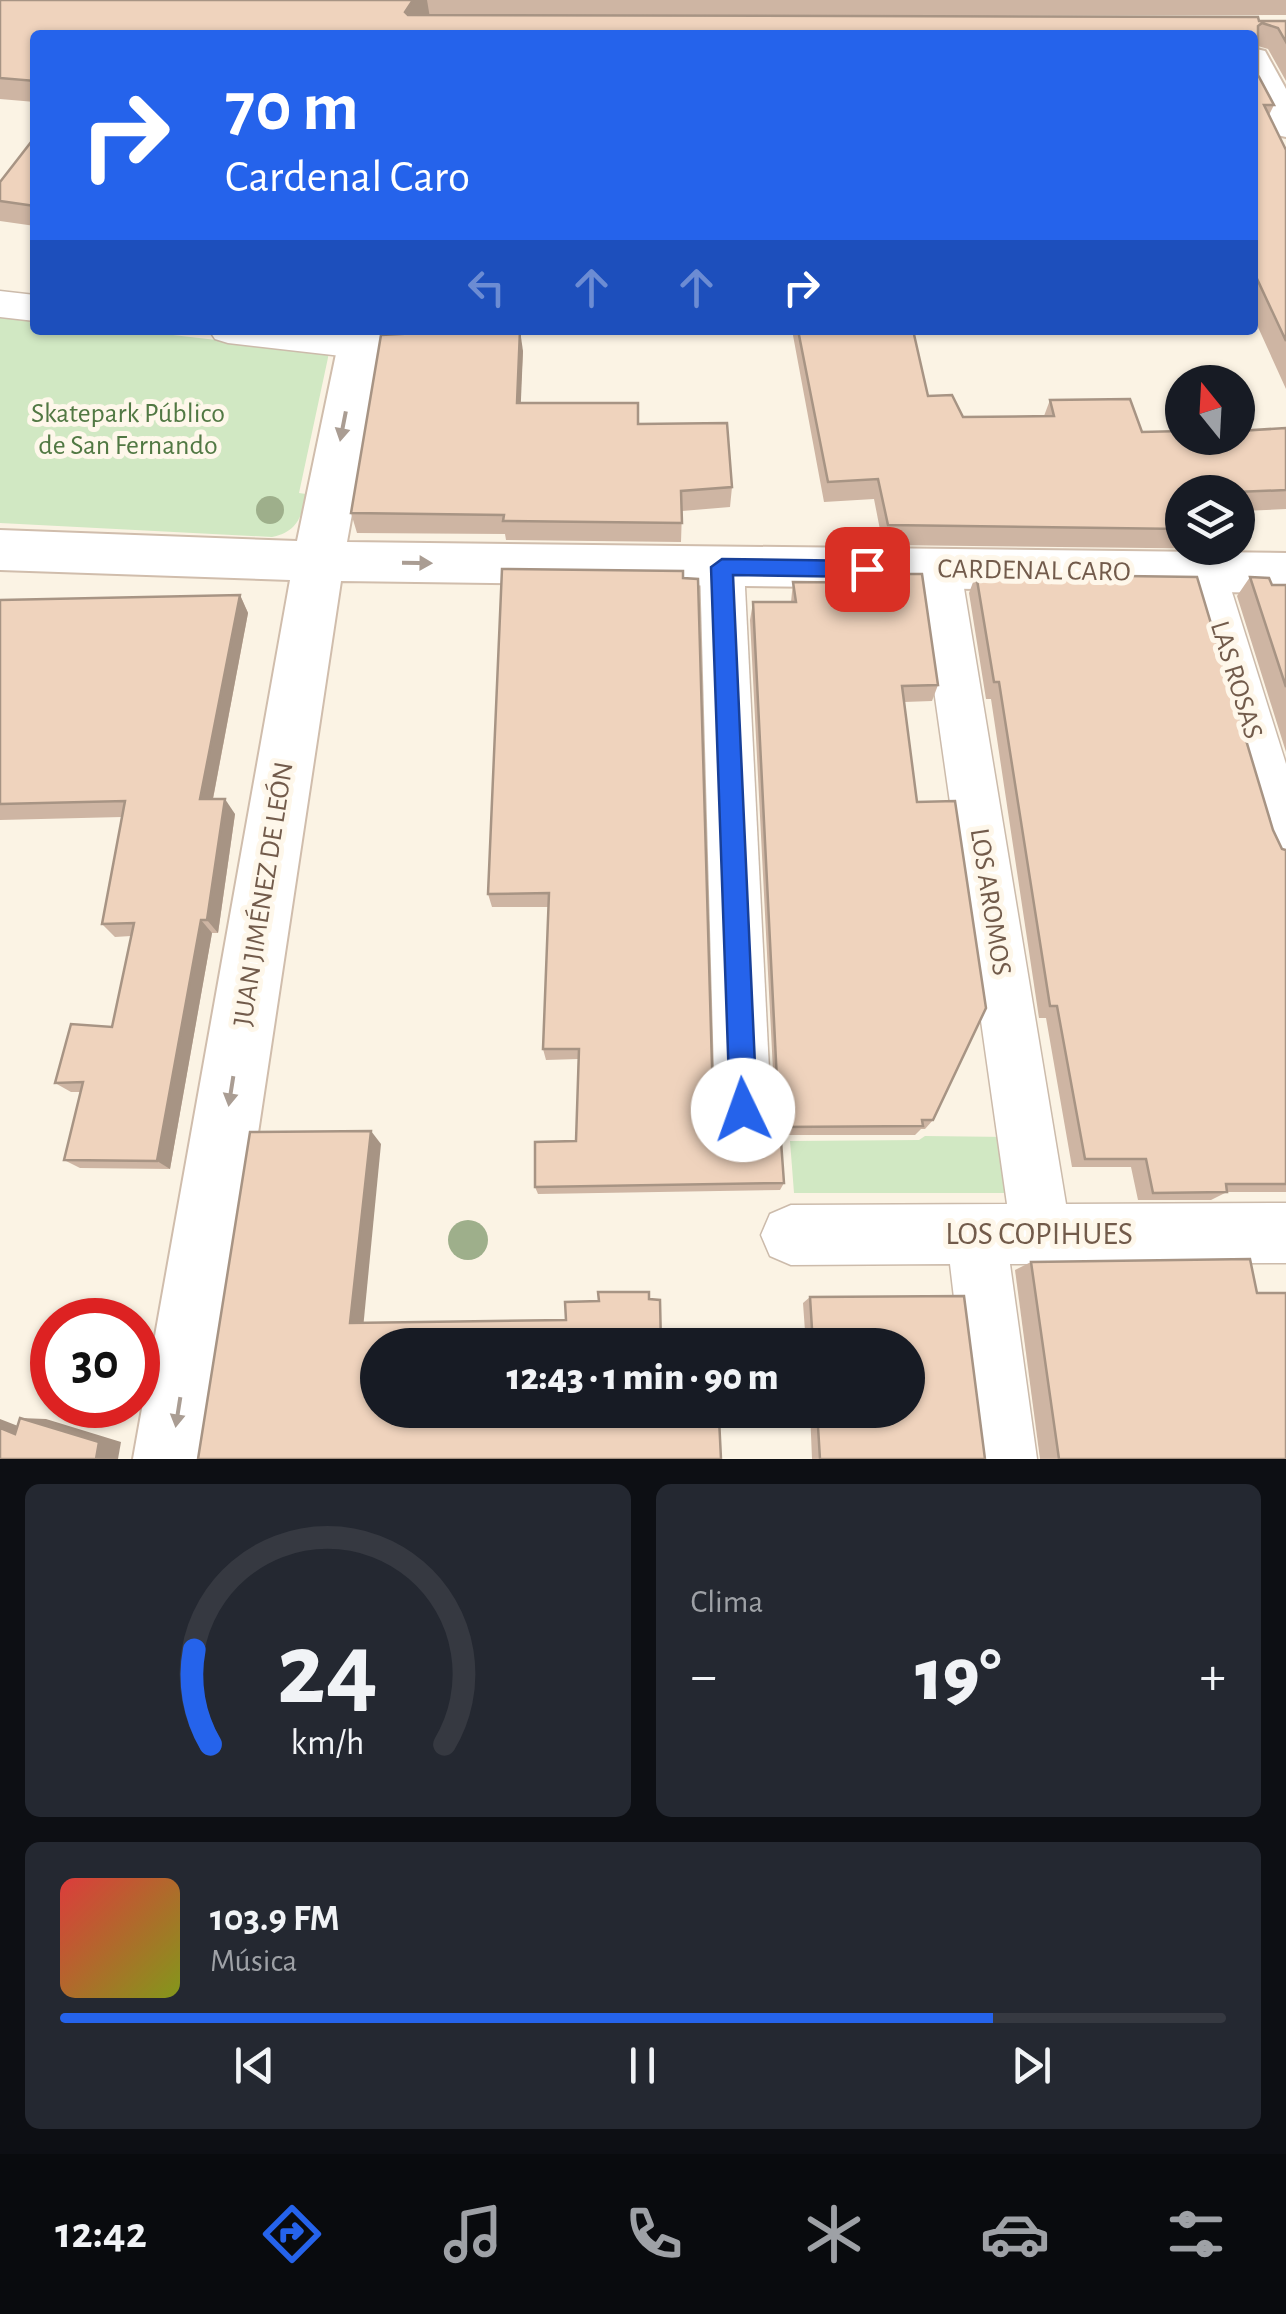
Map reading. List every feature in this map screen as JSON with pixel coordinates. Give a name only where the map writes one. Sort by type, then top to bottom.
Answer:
[{"type":"street","points":[[1258,58],[1286,126]]},
{"type":"street","points":[[0,304],[30,307]]},
{"type":"street","points":[[323,335],[361,337]]},
{"type":"street","name":"JUAN JIMÉNEZ DE LEÓN","points":[[170,1459],[319,561],[361,337]]},
{"type":"street","name":"CARDENAL CARO","points":[[0,550],[319,561],[1286,573]]},
{"type":"street","points":[[722,567],[743,1110]]},
{"type":"street","name":"LOS AROMOS","points":[[939,570],[1042,1234]]},
{"type":"street","name":"LAS ROSAS","points":[[1204,573],[1286,844]]},
{"type":"street","name":"LOS COPIHUES","points":[[791,1235],[1286,1233]]},
{"type":"street","points":[[976,1234],[1005,1459]]},
{"type":"green space","name":"Skatepark Público de San Fernando","points":[[0,313],[30,317],[30,335],[172,335],[329,353],[299,493],[306,494],[303,510],[287,531],[272,537],[0,523]]},
{"type":"green space","points":[[925,1136],[1010,1137],[1019,1193],[794,1193],[790,1141],[919,1140]]},
{"type":"building","points":[[0,0],[413,0],[405,12],[408,15],[1258,17],[1259,21],[1286,21],[1286,42],[1278,28],[1262,23],[1258,30],[30,30],[30,81],[0,78]]},
{"type":"building","points":[[1258,75],[1274,105],[1264,105],[1286,150],[1286,341],[1258,281]]},
{"type":"building","points":[[30,143],[30,205],[0,201],[0,182]]},
{"type":"building","points":[[381,335],[520,335],[517,403],[638,403],[638,424],[727,423],[732,487],[681,491],[682,523],[503,521],[504,515],[351,513]]},
{"type":"building","points":[[799,335],[914,335],[928,396],[952,395],[963,417],[1054,416],[1050,400],[1130,399],[1142,432],[1165,431],[1165,455],[1255,455],[1255,430],[1286,428],[1286,490],[1255,491],[1255,475],[1165,475],[1165,529],[888,525],[878,479],[828,482]]},
{"type":"building","points":[[502,569],[683,571],[683,578],[698,579],[713,1101],[724,1125],[747,1133],[770,1123],[778,1101],[753,602],[796,602],[793,582],[900,583],[898,574],[922,574],[938,685],[902,686],[917,802],[955,801],[986,1008],[933,1120],[922,1120],[923,1126],[780,1127],[784,1183],[535,1187],[535,1142],[576,1141],[579,1049],[543,1049],[549,893],[488,894]]},
{"type":"building","points":[[976,574],[1197,577],[1273,830],[1286,850],[1286,1184],[1226,1184],[1227,1192],[1153,1193],[1146,1159],[1085,1159],[1057,1006],[1050,1006],[999,682],[994,682]]},
{"type":"building","points":[[1250,577],[1269,578],[1272,585],[1286,585],[1286,687]]},
{"type":"building","points":[[240,595],[200,799],[225,799],[207,920],[201,920],[157,1161],[64,1160],[83,1082],[55,1083],[71,1024],[112,1027],[134,923],[102,924],[125,801],[0,804],[0,600]]},
{"type":"building","points":[[371,1131],[350,1323],[566,1320],[565,1302],[599,1301],[598,1292],[649,1292],[649,1299],[660,1300],[661,1328],[360,1328],[360,1428],[719,1428],[721,1459],[198,1459],[250,1132]]},
{"type":"building","points":[[1250,1259],[1257,1293],[1286,1293],[1286,1459],[1059,1459],[1031,1262]]},
{"type":"building","points":[[964,1296],[985,1459],[820,1459],[818,1428],[925,1428],[925,1328],[812,1328],[810,1297]]},
{"type":"building","points":[[20,1418],[30,1421],[30,1428],[53,1428],[99,1442],[96,1459],[0,1459],[0,1428],[15,1434]]},
{"type":"route","points":[[743,1110],[722,567],[867,569]]}]
